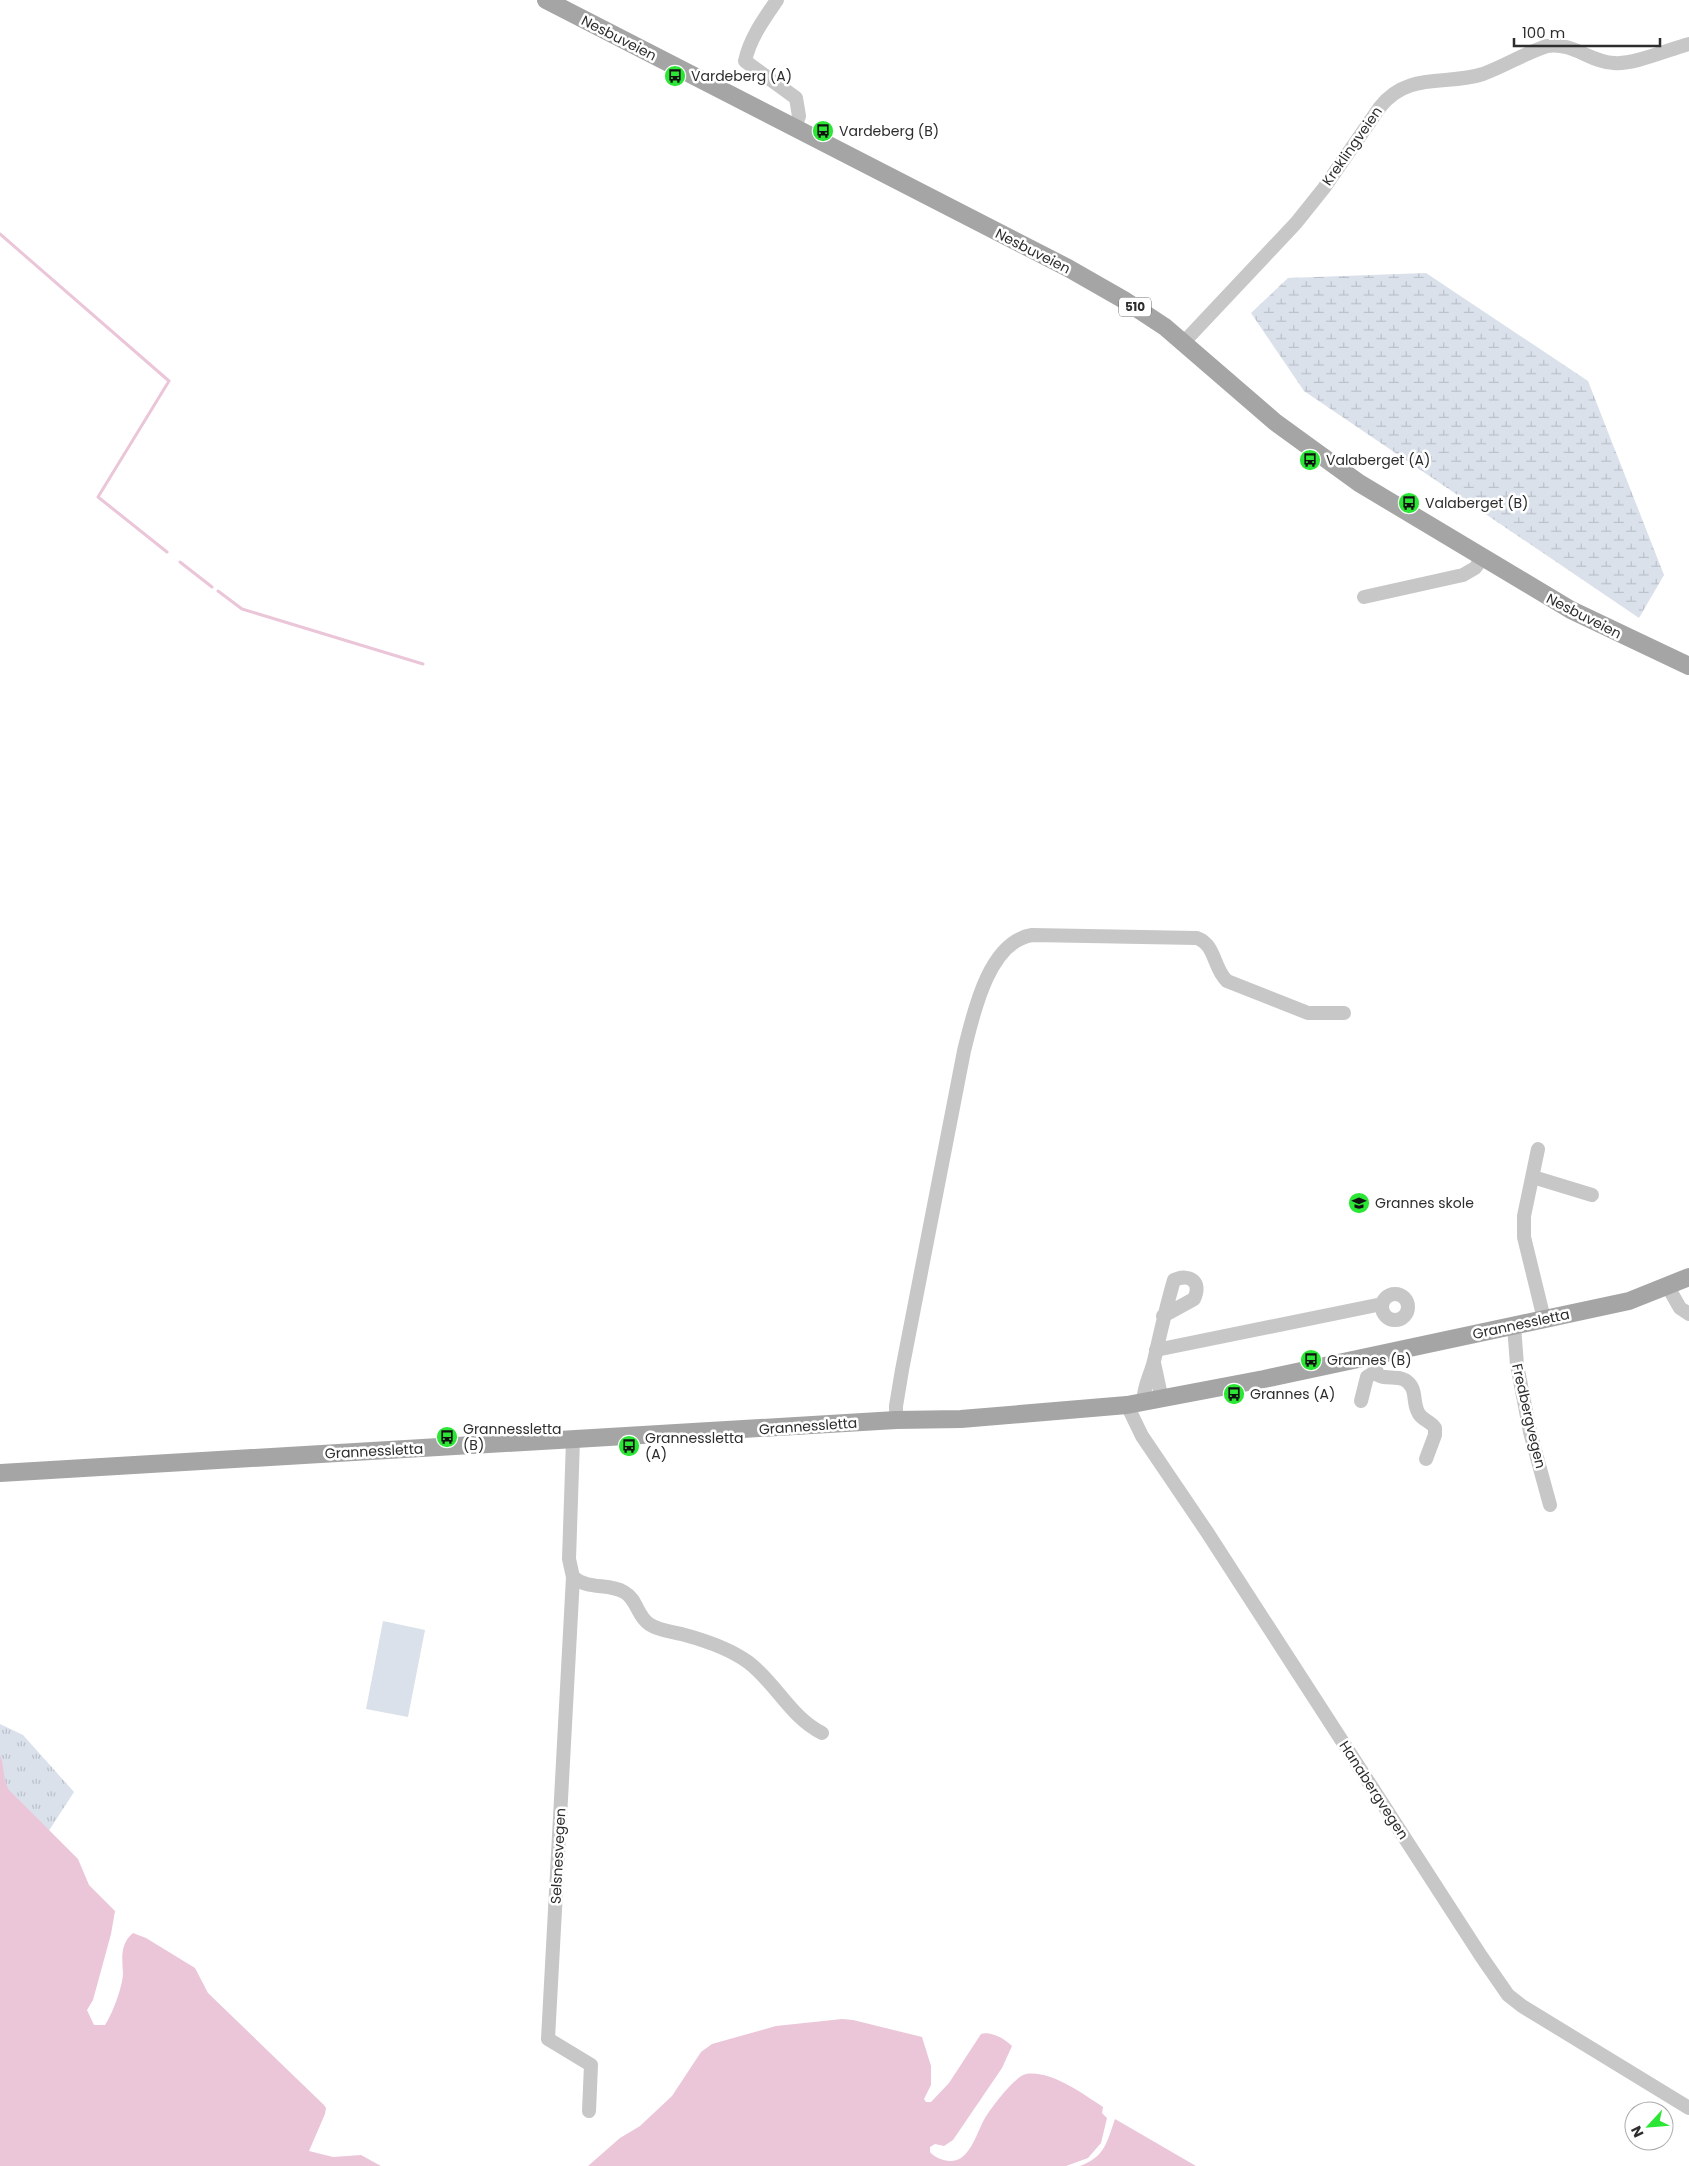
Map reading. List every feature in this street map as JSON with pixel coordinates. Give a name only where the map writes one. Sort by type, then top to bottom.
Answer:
[{"type":"main road","name":"Nesbuveien","points":[[546,0],[1068,268],[1140,310],[1184,342],[1275,422],[1326,460],[1482,559],[1571,610],[1689,666]]},
{"type":"main road","name":"Grannessletta","points":[[0,1473],[896,1420],[961,1419],[1135,1404],[1373,1364],[1514,1326],[1629,1301],[1689,1277]]},
{"type":"street","points":[[776,0],[753,37],[745,61],[796,98],[799,116],[795,127]]},
{"type":"street","name":"Kreklingveien","points":[[1184,342],[1296,223],[1324,188],[1380,107],[1388,97],[1396,92],[1422,81],[1482,74],[1547,46],[1557,45],[1579,50],[1614,64],[1689,44]]},
{"type":"street","points":[[1364,596],[1463,575],[1475,568],[1482,559]]},
{"type":"street","points":[[896,1420],[896,1406],[902,1370],[964,1050],[976,1003],[983,987],[1009,946],[1020,938],[1032,935],[1197,938],[1209,946],[1220,972],[1227,981],[1308,1013],[1344,1013]]},
{"type":"street","points":[[1538,1149],[1524,1216],[1524,1237],[1544,1320]]},
{"type":"street","points":[[1533,1177],[1592,1195]]},
{"type":"street","points":[[1668,1287],[1680,1308],[1689,1314]]},
{"type":"street","points":[[1155,1356],[1382,1304]]},
{"type":"street","points":[[1135,1404],[1155,1356],[1163,1316]]},
{"type":"street","name":"Fredbergvegen","points":[[1514,1326],[1517,1365],[1528,1423],[1550,1506]]},
{"type":"street","points":[[1155,1356],[1162,1400]]},
{"type":"street","points":[[1361,1401],[1367,1377],[1373,1364]]},
{"type":"street","name":"Grannessletta","points":[[1373,1364],[1383,1378],[1402,1378],[1412,1388],[1418,1414],[1435,1428],[1435,1435],[1426,1459]]},
{"type":"street","name":"Hanabergvegen","points":[[1135,1404],[1142,1436],[1207,1532],[1504,1990],[1522,2006],[1689,2108]]},
{"type":"street","name":"Selsnesvegen","points":[[573,1440],[569,1559],[573,1577],[548,2039],[591,2065],[589,2111]]},
{"type":"street","points":[[573,1577],[589,1584],[623,1592],[634,1602],[645,1621],[654,1627],[702,1640],[736,1654],[761,1673],[800,1716],[815,1730],[822,1733]]},
{"type":"green space","points":[[1426,273],[1588,381],[1664,575],[1639,618],[1304,391],[1251,313],[1288,278]]},
{"type":"green space","points":[[383,1621],[425,1630],[408,1717],[366,1709]]},
{"type":"green space","points":[[0,1724],[23,1735],[74,1792],[39,1846],[0,1913]]},
{"type":"shaded area","points":[[0,1755],[5,1781],[9,1790],[78,1859],[89,1885],[115,1911],[111,1934],[93,2000],[87,2010],[94,2025],[105,2025],[117,2000],[123,1979],[122,1962],[126,1942],[133,1933],[146,1938],[195,1968],[208,1993],[324,2105],[326,2108],[325,2114],[309,2151],[333,2157],[361,2155],[381,2166],[0,2166]]},
{"type":"shaded area","points":[[842,2019],[922,2037],[931,2066],[931,2085],[924,2099],[926,2102],[931,2102],[949,2083],[981,2034],[998,2036],[1012,2046],[1002,2068],[953,2140],[944,2146],[935,2144],[930,2147],[930,2152],[937,2157],[953,2161],[961,2158],[972,2145],[992,2107],[1016,2080],[1026,2074],[1036,2074],[1056,2079],[1103,2107],[1102,2113],[1107,2118],[1101,2143],[1088,2158],[1066,2166],[588,2166],[620,2138],[640,2126],[672,2096],[701,2052],[712,2044],[776,2026]]},
{"type":"shaded area","points":[[1115,2119],[1196,2166],[1080,2166],[1095,2158],[1104,2148]]},
{"type":"waterway","points":[[0,234],[169,381],[98,497],[167,552]]},
{"type":"waterway","points":[[180,562],[212,587]]},
{"type":"waterway","points":[[218,591],[242,609],[423,664]]},
{"type":"place","name":"Vardeberg (A)","points":[[675,76]]},
{"type":"place","name":"Vardeberg (B)","points":[[823,131]]},
{"type":"place","name":"Valaberget (A)","points":[[1310,460]]},
{"type":"place","name":"Valaberget (B)","points":[[1409,503]]},
{"type":"place","name":"Grannes skole","points":[[1359,1203]]},
{"type":"place","name":"Grannes (B)","points":[[1311,1360]]},
{"type":"place","name":"Grannes (A)","points":[[1234,1394]]},
{"type":"place","name":"Grannessletta (B)","points":[[447,1437]]},
{"type":"place","name":"Grannessletta (A)","points":[[629,1446]]}]
